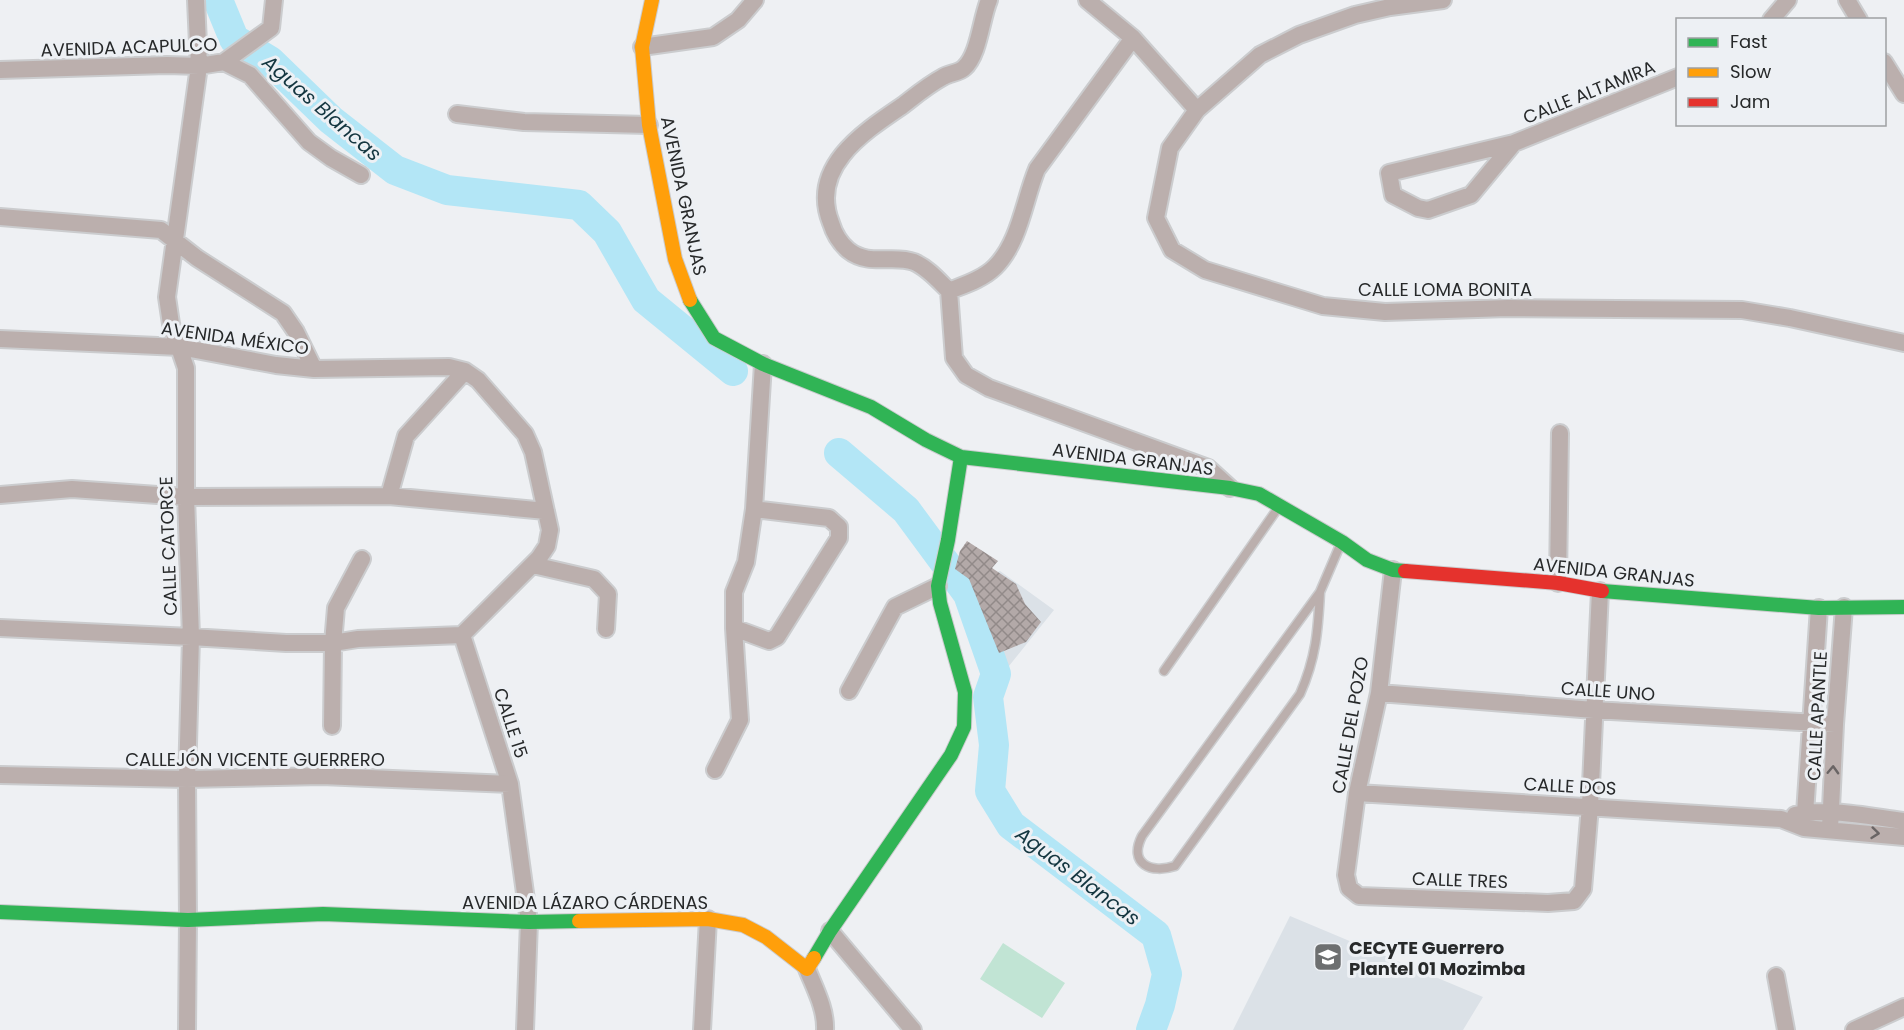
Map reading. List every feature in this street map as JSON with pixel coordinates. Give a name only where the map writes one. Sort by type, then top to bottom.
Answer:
[{"type":"main road","name":"AVENIDA GRANJAS","points":[[652,0],[642,47],[649,125],[675,259],[689,299],[714,338],[763,363],[871,407],[926,440],[961,457],[1230,488],[1259,494],[1342,542],[1366,560],[1393,570],[1558,583],[1600,591],[1819,608],[1904,607]]},
{"type":"main road","points":[[807,969],[830,931],[951,755],[964,727],[965,692],[939,603],[938,586],[961,457]]},
{"type":"main road","name":"AVENIDA LÁZARO CÁRDENAS","points":[[0,912],[188,920],[323,914],[529,922],[708,919],[743,925],[766,938],[807,969]]},
{"type":"street","name":"CALLE CATORCE","points":[[187,1030],[187,779],[191,637],[186,497],[186,368],[171,324],[167,297],[199,66],[196,0]]},
{"type":"street","points":[[224,62],[271,28],[274,0]]},
{"type":"street","points":[[642,47],[713,37],[738,20],[755,0]]},
{"type":"street","points":[[989,0],[984,11],[974,53],[964,69],[944,76],[869,128],[845,152],[831,172],[825,190],[825,209],[835,234],[847,249],[862,258],[913,262],[930,272],[949,291],[954,358],[966,375],[989,388],[1208,468],[1230,488]]},
{"type":"street","points":[[1088,0],[1132,38],[1197,110]]},
{"type":"street","name":"CALLE LOMA BONITA","points":[[1443,0],[1390,7],[1355,15],[1299,35],[1260,55],[1197,110],[1170,148],[1156,218],[1172,250],[1205,270],[1323,306],[1385,312],[1508,308],[1742,310],[1904,343]]},
{"type":"street","points":[[1773,18],[1788,0]]},
{"type":"street","points":[[1847,0],[1858,18]]},
{"type":"street","points":[[949,291],[977,279],[994,268],[1007,252],[1037,169],[1132,38]]},
{"type":"street","name":"AVENIDA ACAPULCO","points":[[0,70],[199,66],[224,62],[250,75],[309,142],[361,175]]},
{"type":"street","points":[[1886,65],[1904,94]]},
{"type":"street","name":"CALLE ALTAMIRA","points":[[1514,142],[1471,195],[1428,210],[1418,208],[1393,195],[1389,173],[1514,142],[1676,77]]},
{"type":"street","points":[[457,114],[524,122],[649,125]]},
{"type":"street","points":[[0,216],[161,230],[283,313],[296,332],[314,369]]},
{"type":"street","name":"AVENIDA MÉXICO","points":[[0,339],[180,346],[276,365],[314,369],[449,367],[465,371]]},
{"type":"street","points":[[715,770],[740,720],[734,592],[746,562],[754,509],[763,363]]},
{"type":"street","points":[[0,628],[286,643],[333,643],[358,639],[462,635],[532,565],[547,546],[550,530],[533,452],[525,434],[478,380],[465,371],[406,436],[389,496]]},
{"type":"street","points":[[1558,583],[1560,433]]},
{"type":"street","points":[[0,495],[72,489],[186,497],[389,496],[546,511]]},
{"type":"street","points":[[734,628],[769,641],[777,637],[839,537],[838,527],[828,518],[754,509]]},
{"type":"street","points":[[332,726],[333,643],[336,608],[362,559]]},
{"type":"street","points":[[532,565],[594,579],[608,594],[606,629]]},
{"type":"street","name":"CALLE DEL POZO","points":[[1348,888],[1346,875],[1357,794],[1379,693],[1393,570]]},
{"type":"street","points":[[849,691],[895,607],[938,586]]},
{"type":"street","points":[[1590,806],[1600,591]]},
{"type":"street","name":"CALLE APANTLE","points":[[1830,821],[1844,607]]},
{"type":"street","name":"CALLE APANTLE","points":[[1805,820],[1819,608]]},
{"type":"street","name":"CALLE 15","points":[[462,635],[510,784],[529,922],[525,1030]]},
{"type":"street","name":"CALLE UNO","points":[[1379,693],[1594,710],[1835,724]]},
{"type":"street","name":"CALLEJÓN VICENTE GUERRERO","points":[[0,775],[187,779],[322,776],[510,784]]},
{"type":"street","name":"CALLE DOS","points":[[1357,794],[1830,821]]},
{"type":"street","name":"CALLE TRES","points":[[1348,888],[1359,896],[1574,902],[1583,889],[1590,806]]},
{"type":"street","points":[[1830,821],[1904,821]]},
{"type":"street","points":[[1830,821],[1904,837]]},
{"type":"street","points":[[702,1030],[708,919]]},
{"type":"street","points":[[830,931],[914,1030]]},
{"type":"street","points":[[807,969],[821,1005],[825,1030]]},
{"type":"street","points":[[1776,976],[1786,1030]]},
{"type":"street","points":[[1863,1028],[1904,1007]]},
{"type":"lane","points":[[1164,671],[1281,505]]},
{"type":"lane","points":[[1320,592],[1318,637],[1309,674],[1300,694],[1175,866],[1159,870],[1144,864],[1137,852],[1142,836],[1320,592],[1342,542]]},
{"type":"shaded area","points":[[1000,571],[1054,610],[1005,671],[968,584]]},
{"type":"shaded area","name":"CECyTE Guerrero Plantel 01 Mozimba","points":[[1290,916],[1483,997],[1463,1030],[1233,1030]]},
{"type":"green space","points":[[1003,943],[1065,983],[1042,1018],[980,979]]},
{"type":"building","points":[[967,541],[998,561],[992,568],[1016,584],[1025,604],[1041,622],[1026,642],[999,653],[969,579],[955,569],[960,551]]},
{"type":"waterway","name":"Aguas Blancas","points":[[218,0],[234,39],[270,61],[331,120],[395,170],[447,190],[579,205],[607,232],[646,300],[733,371]]},
{"type":"waterway","name":"Aguas Blancas","points":[[839,453],[906,510],[968,594],[996,674],[988,697],[994,745],[990,791],[1011,825],[1156,935],[1167,974],[1151,1030]]},
{"type":"traffic: fast","points":[[690,300],[714,338],[763,364],[871,407],[926,440],[961,457],[1230,488],[1259,494],[1342,542],[1367,560],[1393,570],[1405,571]]},
{"type":"traffic: fast","points":[[814,958],[830,931],[951,755],[964,727],[965,692],[940,603],[938,586],[961,457]]},
{"type":"traffic: fast","points":[[1602,591],[1819,608],[1904,607]]},
{"type":"traffic: fast","points":[[0,912],[188,920],[323,914],[529,922],[579,921]]},
{"type":"traffic: slow","points":[[652,0],[642,47],[649,125],[675,259],[690,300]]},
{"type":"traffic: slow","points":[[579,921],[708,919],[743,925],[766,937],[807,969],[814,958]]},
{"type":"traffic: jam","points":[[1405,571],[1558,583],[1602,591]]},
{"type":"place","name":"CECyTE Guerrero Plantel 01 Mozimba","points":[[1328,957]]}]
